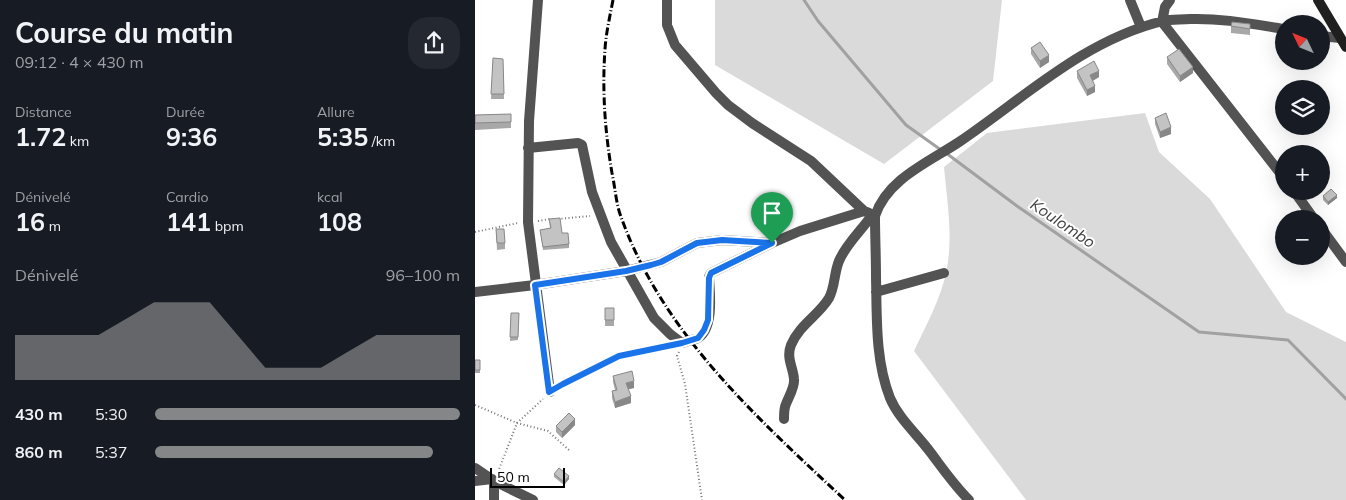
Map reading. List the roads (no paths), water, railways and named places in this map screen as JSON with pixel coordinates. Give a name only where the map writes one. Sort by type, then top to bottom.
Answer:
[{"type":"street","points":[[538,0],[529,148],[528,222],[549,392]]},
{"type":"street","points":[[667,0],[667,25],[675,45],[716,93],[728,105],[752,123],[811,161],[870,214],[880,354],[886,384],[893,403],[905,423],[930,452],[957,489],[969,500]]},
{"type":"street","points":[[1130,0],[1141,28]]},
{"type":"street","points":[[1170,0],[1165,7],[1162,22],[1275,166]]},
{"type":"street","points":[[1318,0],[1343,43]]},
{"type":"street","points":[[784,419],[785,406],[794,385],[794,378],[789,365],[790,346],[804,324],[828,299],[840,259],[870,214],[914,170],[959,142],[1025,93],[1073,61],[1121,35],[1162,22],[1215,19],[1275,28]]},
{"type":"street","points":[[1330,39],[1343,43]]},
{"type":"street","points":[[529,148],[578,142],[582,145],[592,192],[611,242],[654,318],[665,330],[682,343],[698,338],[704,330],[708,320],[709,278],[711,273],[772,243],[800,232],[870,214]]},
{"type":"street","points":[[475,292],[626,271],[661,262],[697,243],[722,240],[772,243]]},
{"type":"street","points":[[1330,240],[1346,262]]},
{"type":"street","points":[[876,292],[944,273]]},
{"type":"street","points":[[475,468],[493,480],[533,500]]},
{"type":"street","points":[[475,481],[493,480]]},
{"type":"street","points":[[493,480],[494,500]]},
{"type":"waterway","name":"Koulombo","points":[[804,0],[818,21],[906,125],[941,150]]},
{"type":"waterway","name":"Koulombo","points":[[946,153],[1017,206],[1199,332],[1288,340],[1346,399]]},
{"type":"railway","points":[[613,0],[605,49],[604,96],[606,127],[620,214],[638,257],[660,297],[715,370],[778,437],[845,500]]}]
